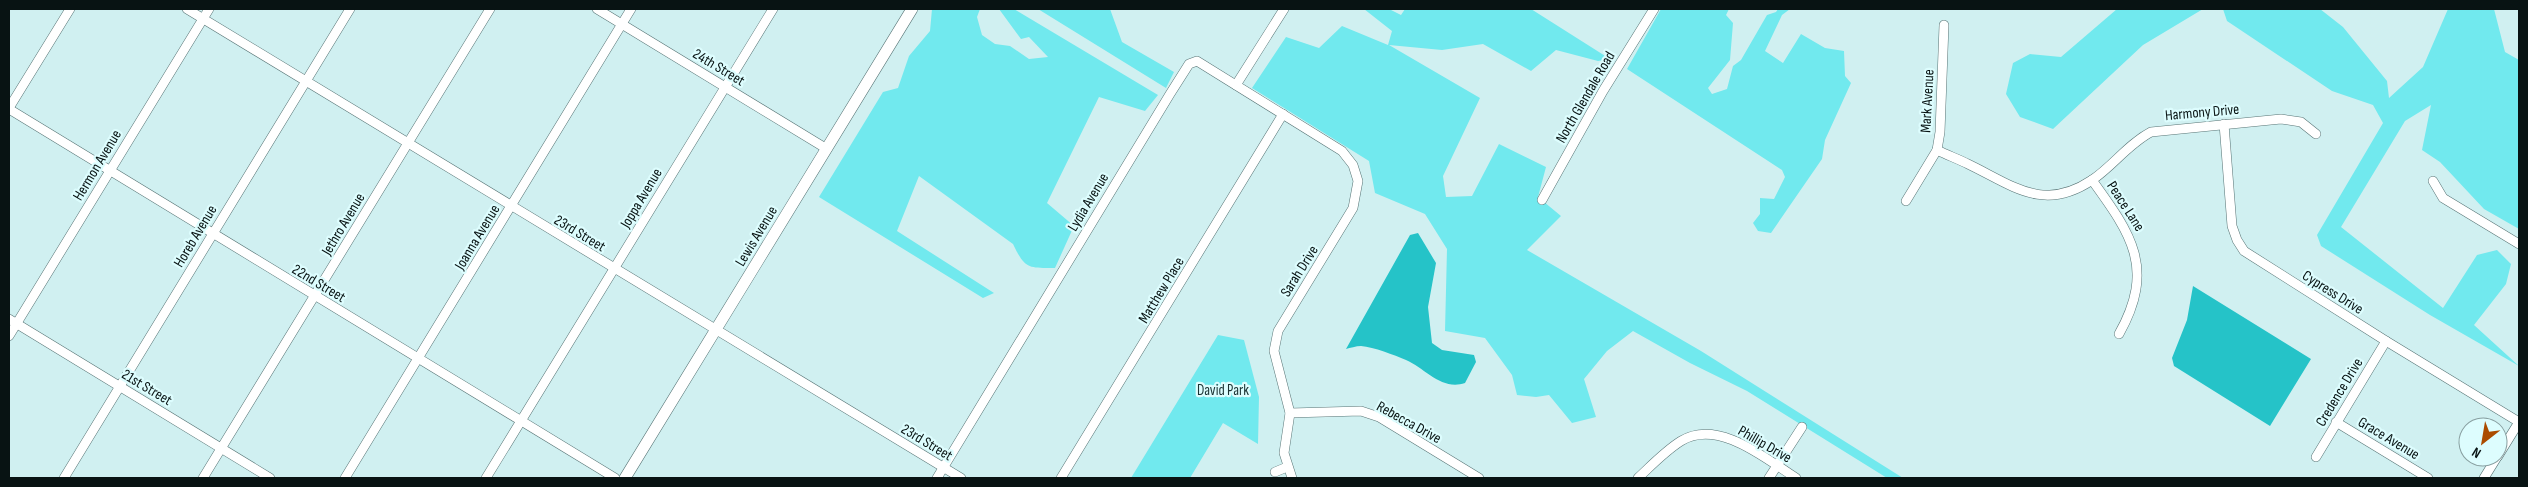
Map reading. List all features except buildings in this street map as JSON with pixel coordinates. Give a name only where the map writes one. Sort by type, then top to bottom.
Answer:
[{"type":"main road","name":"Lewis Avenue","points":[[625,478],[912,9]]},
{"type":"street","points":[[9,108],[70,9]]},
{"type":"street","name":"23rd Street","points":[[187,9],[961,478]]},
{"type":"street","name":"Hermon Avenue","points":[[9,336],[13,321],[209,9]]},
{"type":"street","name":"Horeb Avenue","points":[[64,478],[350,9]]},
{"type":"street","name":"Jethro Avenue","points":[[203,478],[490,9]]},
{"type":"street","name":"24th Street","points":[[597,9],[827,149]]},
{"type":"street","name":"Joanna Avenue","points":[[345,478],[631,9]]},
{"type":"street","name":"Joppa Avenue","points":[[486,478],[773,9]]},
{"type":"street","points":[[1236,85],[1284,9]]},
{"type":"street","name":"North Glendale Road","points":[[1542,200],[1603,91],[1654,9]]},
{"type":"street","name":"Mark Avenue","points":[[1906,201],[1937,150],[1940,132],[1944,25]]},
{"type":"street","name":"Lydia Avenue","points":[[936,478],[1190,64],[1197,61],[1236,85]]},
{"type":"street","name":"Sarah Drive","points":[[1236,85],[1342,151],[1353,165],[1358,181],[1353,208],[1278,331],[1274,351],[1290,413],[1284,453],[1292,478]]},
{"type":"street","name":"22nd Street","points":[[9,108],[314,297],[615,478]]},
{"type":"street","name":"Matthew Place","points":[[1060,478],[1283,114]]},
{"type":"street","name":"Harmony Drive","points":[[1937,150],[1968,163],[2010,188],[2030,194],[2049,196],[2061,194],[2092,180],[2133,143],[2151,132],[2281,119],[2301,122],[2316,134]]},
{"type":"street","name":"Cypress Drive","points":[[2224,124],[2232,226],[2236,240],[2244,251],[2519,422]]},
{"type":"street","name":"Peace Lane","points":[[2092,180],[2122,221],[2133,243],[2137,271],[2136,293],[2130,314],[2119,334]]},
{"type":"street","points":[[2433,181],[2443,198],[2519,244]]},
{"type":"street","name":"21st Street","points":[[13,321],[270,478]]},
{"type":"street","name":"Credence Drive","points":[[2316,457],[2386,341]]},
{"type":"street","name":"Rebecca Drive","points":[[1290,413],[1361,411],[1378,417],[1478,478]]},
{"type":"street","name":"Grace Avenue","points":[[2336,422],[2428,478]]},
{"type":"street","points":[[2508,440],[2519,422]]},
{"type":"street","points":[[1770,478],[1802,427]]},
{"type":"street","name":"Phillip Drive","points":[[1638,478],[1683,440],[1702,434],[1720,435],[1796,478]]},
{"type":"street","points":[[1275,472],[1287,467]]},
{"type":"street","points":[[2484,478],[2491,467]]},
{"type":"green space","points":[[932,9],[980,9],[977,17],[982,35],[995,44],[1010,46],[1029,59],[1048,57],[1029,37],[1021,39],[999,9],[1014,9],[1158,95],[1145,111],[1099,97],[1047,203],[1074,226],[1055,268],[1039,268],[1024,263],[1013,244],[919,176],[897,231],[994,293],[983,298],[819,197],[883,92],[898,88],[909,56],[930,31]]},
{"type":"green space","points":[[1038,9],[1110,9],[1122,42],[1174,72],[1166,88]]},
{"type":"green space","points":[[1364,9],[1389,9],[1401,15],[1405,9],[1531,9],[1610,59],[1598,61],[1556,50],[1531,71],[1483,44],[1442,50],[1389,45],[1480,98],[1443,176],[1446,197],[1472,196],[1499,144],[1546,167],[1538,197],[1561,216],[1527,250],[1701,351],[1903,478],[1887,478],[1747,391],[1690,363],[1633,331],[1607,351],[1584,379],[1596,417],[1572,423],[1549,395],[1536,397],[1517,395],[1512,375],[1485,338],[1445,331],[1447,249],[1425,214],[1375,193],[1369,161],[1252,88],[1286,37],[1319,48],[1342,26],[1388,45],[1392,31]]},
{"type":"green space","points":[[1661,9],[1729,9],[1726,15],[1733,23],[1730,60],[1708,88],[1712,94],[1727,89],[1733,66],[1741,60],[1767,15],[1776,12],[1778,9],[1790,9],[1782,15],[1765,51],[1783,63],[1801,34],[1825,48],[1844,51],[1845,76],[1851,83],[1825,140],[1822,159],[1771,233],[1758,231],[1753,223],[1760,214],[1760,198],[1774,199],[1785,177],[1782,170],[1627,69]]},
{"type":"green space","points":[[2117,9],[2203,9],[2143,45],[2053,129],[2020,117],[2006,94],[2013,63],[2030,54],[2061,57]]},
{"type":"green space","points":[[2223,9],[2320,9],[2343,27],[2387,81],[2389,98],[2423,67],[2448,9],[2494,9],[2505,52],[2519,60],[2519,229],[2484,209],[2440,162],[2422,150],[2431,105],[2405,121],[2341,227],[2443,308],[2477,255],[2497,250],[2511,264],[2506,284],[2474,325],[2519,366],[2430,315],[2321,246],[2317,235],[2383,123],[2373,105],[2332,91],[2227,21]]},
{"type":"green space","name":"David Park","points":[[1218,335],[1244,340],[1259,397],[1258,444],[1223,423],[1190,478],[1131,478]]},
{"type":"shaded area","points":[[1418,233],[1436,263],[1428,307],[1432,343],[1442,350],[1474,355],[1476,362],[1465,383],[1457,385],[1441,382],[1406,360],[1378,350],[1361,346],[1346,349],[1410,235]]},
{"type":"shaded area","points":[[2193,286],[2311,359],[2270,426],[2174,366],[2172,358],[2187,320]]}]
